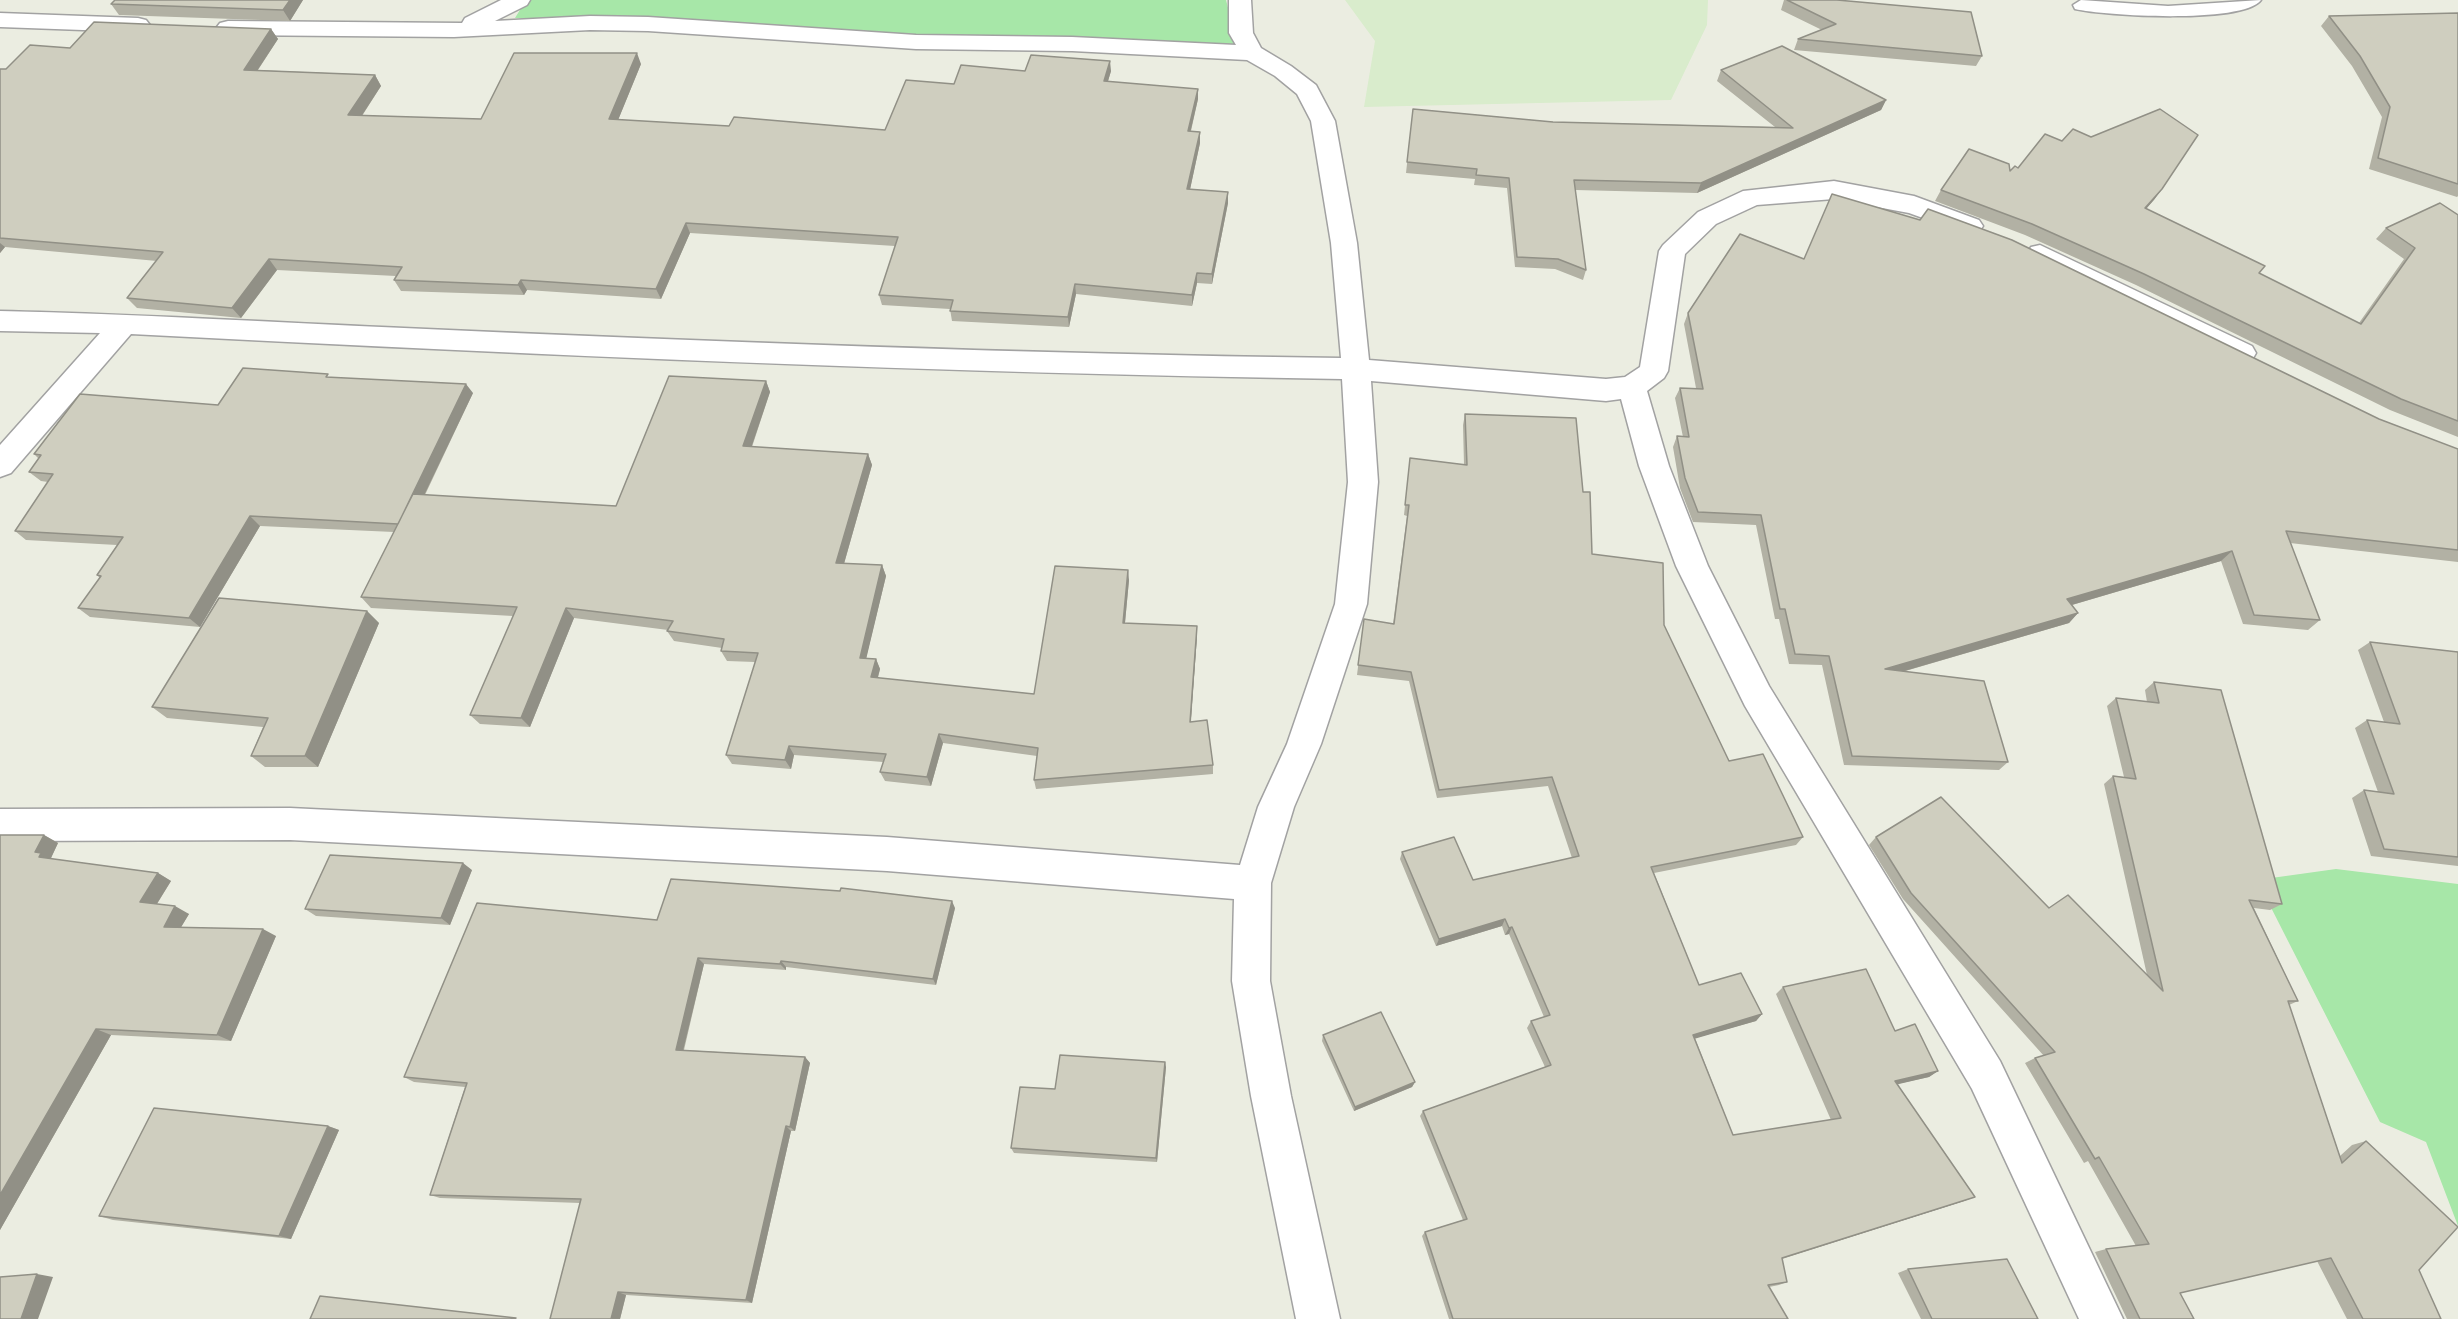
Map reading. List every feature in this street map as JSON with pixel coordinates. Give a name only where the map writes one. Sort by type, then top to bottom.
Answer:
[{"type":"street","points":[[454,30],[484,19],[519,0]]},
{"type":"street","points":[[1240,0],[1241,33],[1252,52],[1283,71],[1307,90],[1323,122],[1344,243],[1356,369],[1363,482],[1351,604],[1304,744],[1276,807],[1253,883],[1251,981],[1271,1096],[1318,1319]]},
{"type":"street","points":[[0,20],[155,26]]},
{"type":"street","points":[[201,27],[454,30],[590,23],[648,24],[916,42],[1060,44],[1252,52]]},
{"type":"street","points":[[0,321],[124,324],[787,354],[1069,364],[1356,369],[1606,390],[1632,387],[1644,381],[1654,370],[1672,251],[1707,218],[1752,197],[1834,190],[1914,205],[2005,239],[2125,294],[2270,367]]},
{"type":"street","points":[[0,465],[124,324]]},
{"type":"street","points":[[1632,387],[1654,466],[1692,566],[1752,686],[1827,815],[1986,1075],[2101,1319]]},
{"type":"street","points":[[0,825],[290,824],[557,836],[887,854],[1253,883]]},
{"type":"lane","points":[[2081,5],[2188,10],[2240,5],[2253,0]]},
{"type":"green space","points":[[526,0],[1226,0],[1240,55],[515,18]]},
{"type":"green space","points":[[1345,0],[1708,0],[1707,25],[1671,100],[1364,107],[1375,41]]},
{"type":"green space","points":[[2336,869],[2458,884],[2458,1226],[2426,1142],[2380,1122],[2257,880]]},
{"type":"building","points":[[115,0],[290,0],[283,10],[111,4]]},
{"type":"building","points":[[1787,0],[1837,0],[1971,12],[1982,56],[1798,39],[1836,24]]},
{"type":"building","points":[[2458,13],[2458,184],[2378,158],[2390,107],[2360,56],[2329,16]]},
{"type":"building","points":[[94,22],[271,29],[244,70],[375,75],[348,115],[481,119],[514,53],[637,53],[609,119],[729,126],[734,117],[885,130],[906,80],[954,84],[961,65],[1025,71],[1031,55],[1110,61],[1104,81],[1198,89],[1188,131],[1200,132],[1187,189],[1228,192],[1212,274],[1197,273],[1192,295],[1075,284],[1068,317],[950,311],[953,300],[879,295],[898,237],[686,223],[656,289],[521,280],[518,285],[394,280],[402,267],[269,259],[232,308],[127,298],[163,252],[0,238],[0,69],[6,69],[30,45],[70,48]]},
{"type":"building","points":[[1782,46],[1886,100],[1701,183],[1574,180],[1586,270],[1558,259],[1517,257],[1509,178],[1476,175],[1477,169],[1407,162],[1413,109],[1553,122],[1793,128],[1721,70]]},
{"type":"building","points":[[2160,109],[2198,135],[2162,189],[2145,208],[2265,266],[2259,273],[2361,324],[2415,248],[2386,228],[2440,203],[2458,215],[2458,421],[2401,399],[2144,274],[2032,224],[1941,190],[1969,149],[2009,164],[2010,171],[2015,166],[2018,168],[2045,134],[2062,141],[2073,129],[2091,137]]},
{"type":"building","points":[[1832,194],[1920,220],[1928,209],[2012,240],[2379,419],[2458,449],[2458,550],[2286,531],[2320,620],[2254,615],[2232,551],[2067,599],[2078,613],[1885,669],[1984,681],[2008,762],[1852,756],[1829,656],[1795,654],[1785,609],[1780,609],[1761,515],[1698,512],[1685,478],[1677,436],[1689,437],[1680,388],[1703,389],[1688,313],[1740,234],[1804,259]]},
{"type":"building","points":[[243,368],[328,374],[326,377],[466,384],[398,524],[250,516],[189,618],[78,608],[101,576],[97,575],[123,537],[15,531],[53,474],[29,472],[41,455],[34,454],[80,394],[218,405]]},
{"type":"building","points":[[669,376],[766,381],[743,446],[868,454],[836,563],[882,565],[860,658],[876,659],[871,677],[1034,694],[1055,566],[1128,570],[1123,623],[1197,626],[1190,722],[1207,720],[1213,765],[1034,780],[1038,748],[939,734],[927,777],[880,772],[886,754],[789,746],[785,760],[726,755],[758,653],[721,651],[724,639],[667,631],[673,621],[566,608],[521,718],[470,715],[517,607],[361,597],[413,494],[616,506]]},
{"type":"building","points":[[1465,414],[1576,418],[1583,492],[1590,492],[1592,554],[1663,563],[1664,625],[1729,761],[1763,754],[1803,837],[1651,867],[1699,985],[1741,973],[1762,1014],[1693,1035],[1733,1135],[1841,1118],[1783,987],[1866,969],[1895,1031],[1915,1024],[1938,1071],[1895,1081],[1975,1197],[1782,1258],[1787,1282],[1768,1285],[1788,1319],[1453,1319],[1425,1232],[1467,1219],[1423,1111],[1551,1065],[1531,1021],[1550,1015],[1512,927],[1509,928],[1505,919],[1439,939],[1402,852],[1454,837],[1473,880],[1579,856],[1552,777],[1439,790],[1411,672],[1358,665],[1364,619],[1394,624],[1409,505],[1405,505],[1410,458],[1467,465]]},
{"type":"building","points":[[219,598],[367,611],[305,756],[251,756],[268,718],[152,707]]},
{"type":"building","points":[[2370,642],[2458,652],[2458,857],[2384,849],[2364,790],[2394,794],[2367,720],[2400,724]]},
{"type":"building","points":[[2154,682],[2221,690],[2282,904],[2249,900],[2298,1001],[2288,1001],[2342,1163],[2366,1141],[2458,1227],[2419,1270],[2441,1319],[2363,1319],[2331,1258],[2180,1293],[2194,1319],[2140,1319],[2106,1249],[2149,1244],[2099,1157],[2095,1159],[2035,1058],[2055,1052],[1911,893],[1876,837],[1941,797],[2049,908],[2068,895],[2163,991],[2113,776],[2136,779],[2116,698],[2159,703]]},
{"type":"building","points":[[0,835],[44,835],[35,852],[41,853],[39,857],[158,873],[140,902],[175,906],[164,927],[263,929],[217,1035],[96,1029],[0,1195]]},
{"type":"building","points":[[330,855],[463,863],[441,918],[305,909]]},
{"type":"building","points":[[671,879],[840,891],[841,888],[952,901],[933,979],[781,961],[780,964],[698,958],[676,1050],[805,1057],[790,1127],[786,1126],[746,1300],[618,1292],[611,1319],[550,1319],[581,1199],[430,1195],[467,1083],[404,1077],[477,903],[657,920]]},
{"type":"building","points":[[1381,1012],[1415,1082],[1355,1107],[1323,1035]]},
{"type":"building","points":[[1060,1055],[1165,1062],[1156,1158],[1011,1148],[1020,1087],[1055,1089]]},
{"type":"building","points":[[154,1108],[328,1126],[279,1236],[99,1216]]},
{"type":"building","points":[[2007,1259],[2038,1319],[1932,1319],[1908,1269]]},
{"type":"building","points":[[37,1274],[21,1319],[0,1319],[0,1277]]},
{"type":"building","points":[[320,1296],[516,1318],[310,1319]]}]
